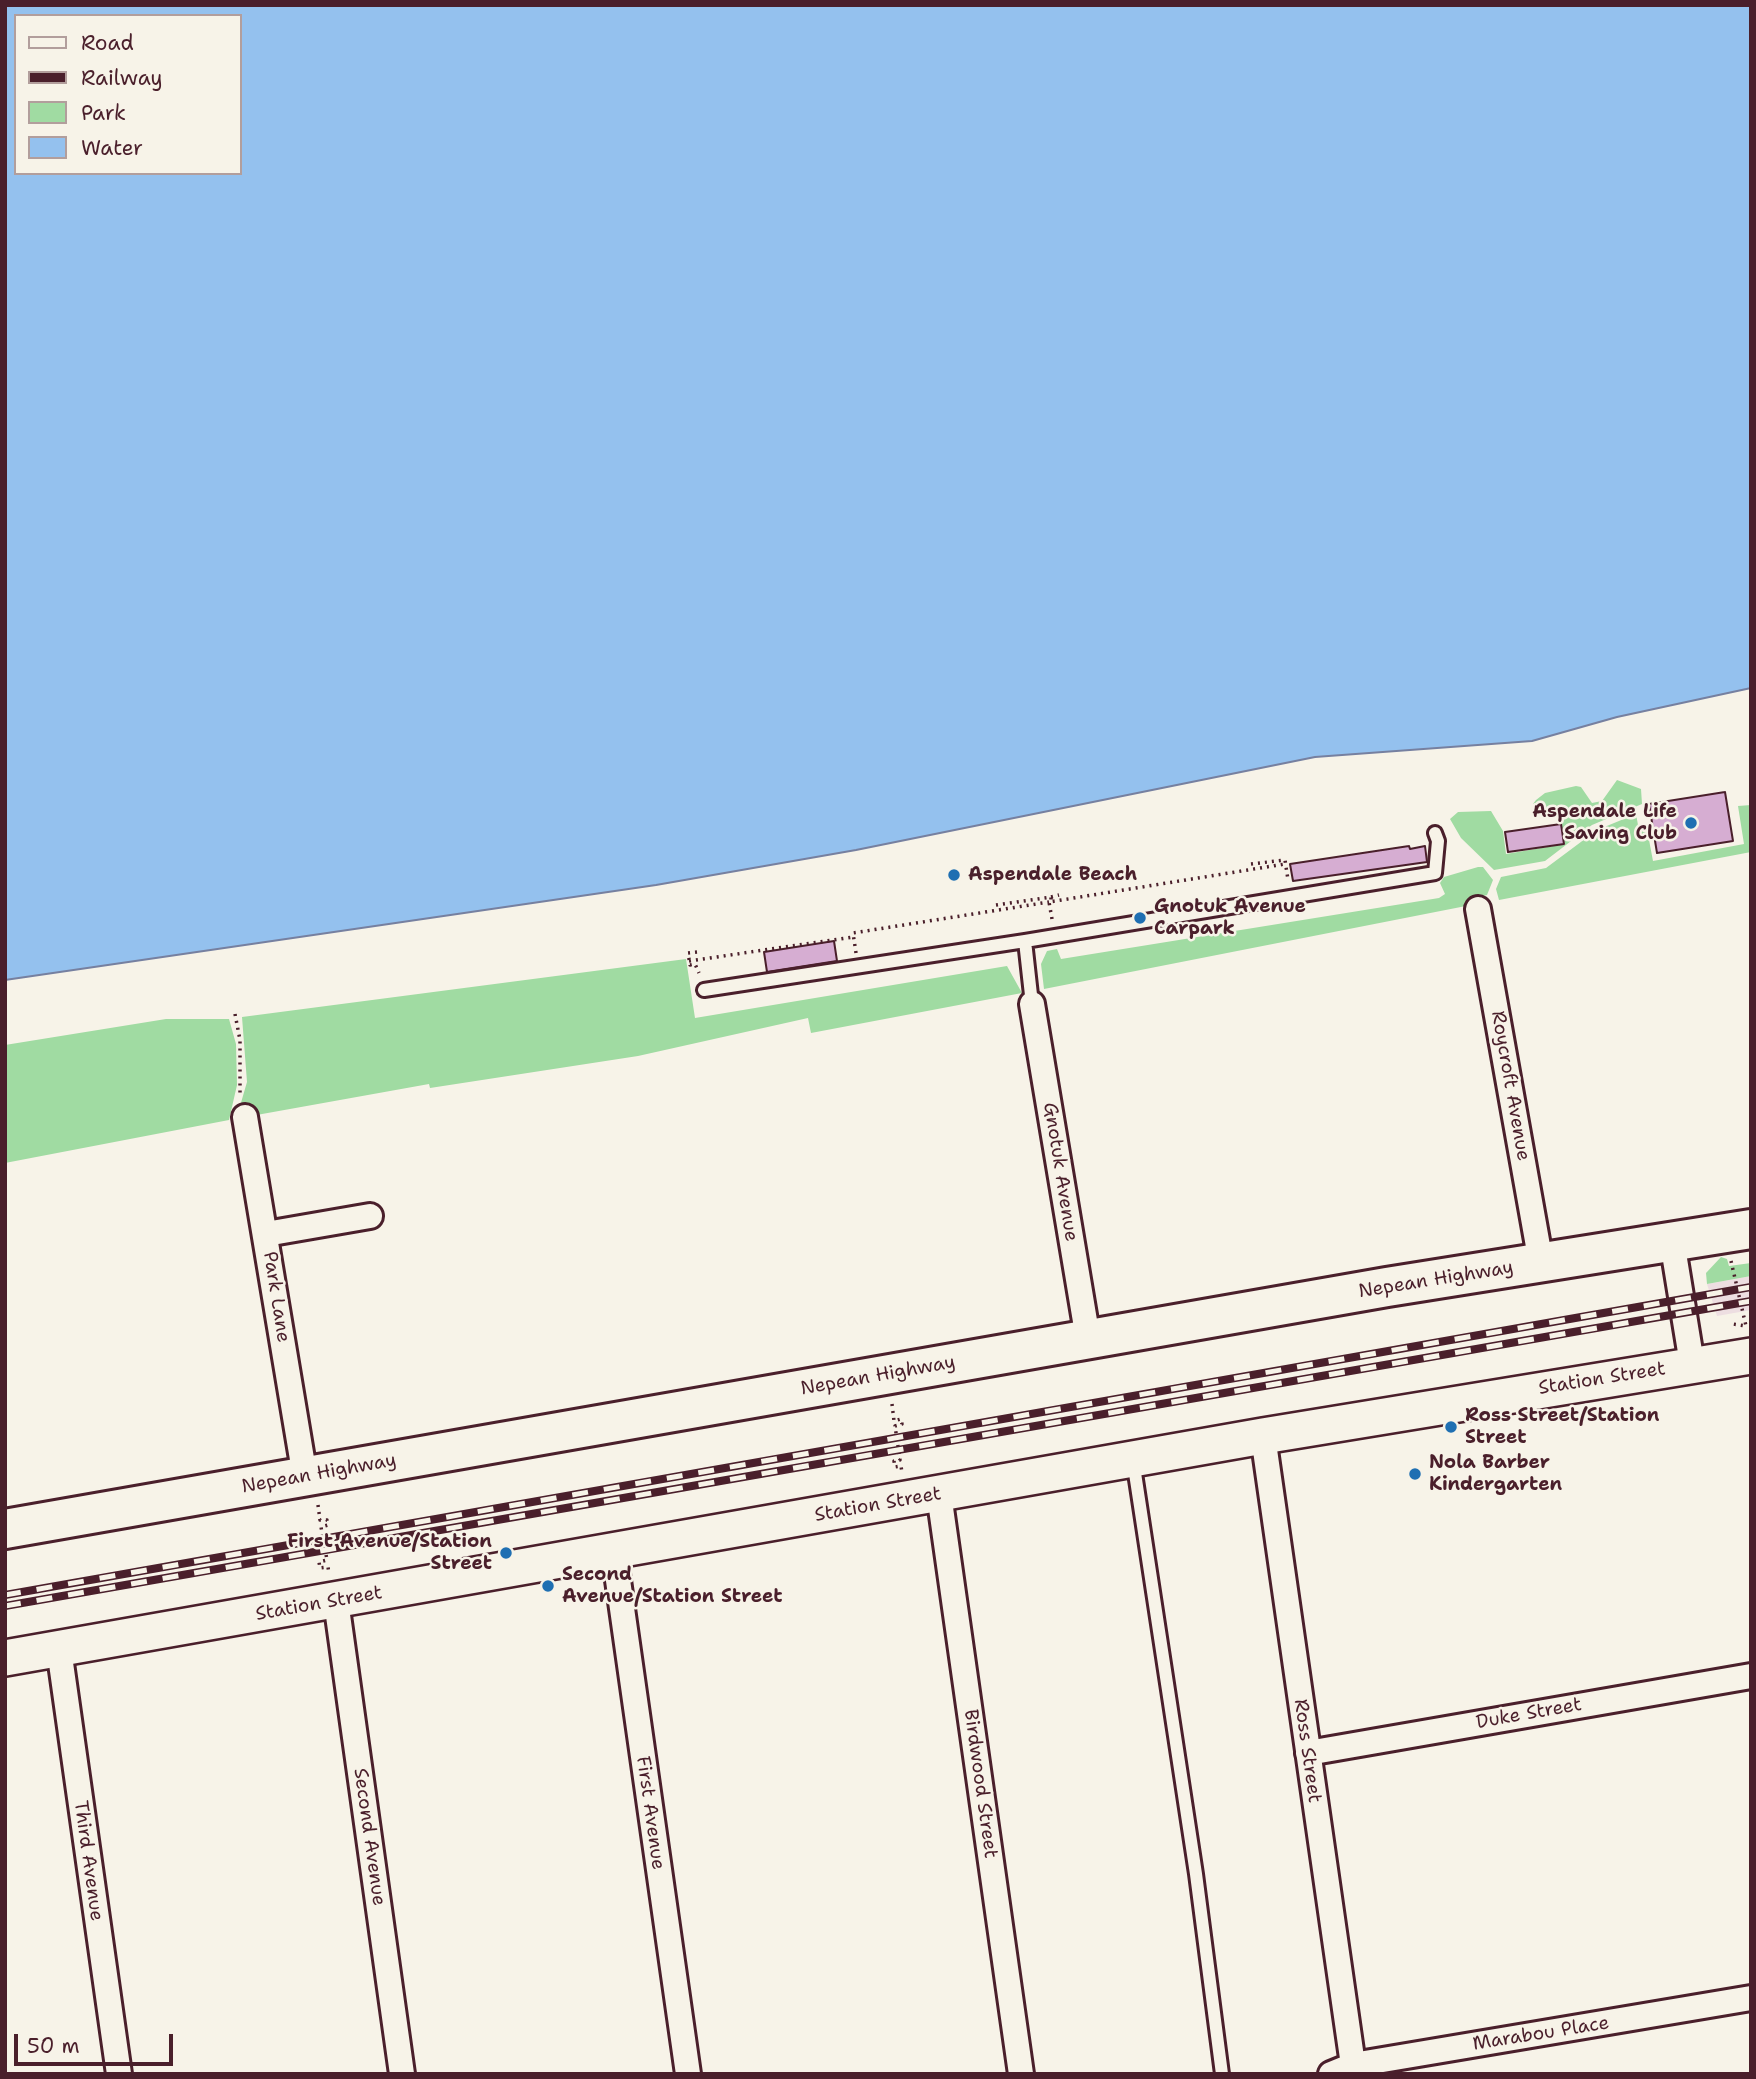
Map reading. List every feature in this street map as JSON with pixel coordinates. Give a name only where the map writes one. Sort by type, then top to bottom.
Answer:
[{"type":"highway","name":"Nepean Highway","points":[[5,1530],[1087,1339],[1672,1241],[1739,1241]]},
{"type":"street","name":"Roycroft Avenue","points":[[1478,909],[1541,1263]]},
{"type":"street","name":"Gnotuk Avenue","points":[[1032,1004],[1087,1339]]},
{"type":"street","name":"Park Lane","points":[[245,1117],[266,1234],[319,1474]]},
{"type":"street","points":[[266,1234],[370,1216]]},
{"type":"street","points":[[1672,1241],[1692,1364]]},
{"type":"street","name":"Station Street","points":[[5,1658],[1263,1436],[1751,1356]]},
{"type":"street","name":"Ross Street","points":[[1263,1436],[1308,1753],[1342,2069]]},
{"type":"street","name":"Birdwood Street","points":[[939,1494],[1021,2074]]},
{"type":"street","name":"First Avenue","points":[[614,1552],[688,2074]]},
{"type":"street","name":"Second Avenue","points":[[322,1603],[402,2074]]},
{"type":"street","name":"Third Avenue","points":[[58,1648],[119,2074]]},
{"type":"street","name":"Duke Street","points":[[1308,1753],[1751,1676]]},
{"type":"street","name":"Marabou Place","points":[[1342,2069],[1751,1998]]},
{"type":"lane","points":[[704,990],[1025,941],[1435,873],[1438,841],[1436,833]]},
{"type":"lane","points":[[1025,941],[1032,1004]]},
{"type":"lane","points":[[1133,1460],[1196,1874],[1222,2074]]},
{"type":"path","points":[[1251,864],[1285,860],[1291,895]]},
{"type":"path","points":[[858,965],[853,933],[1285,864]]},
{"type":"path","points":[[996,905],[1050,900],[1059,895]]},
{"type":"path","points":[[1050,900],[1055,936]]},
{"type":"path","points":[[689,961],[853,937]]},
{"type":"path","points":[[697,952],[688,953],[689,961],[690,965],[695,964],[697,973],[701,973],[704,990]]},
{"type":"path","points":[[235,1014],[240,1040],[241,1090],[233,1118],[245,1117]]},
{"type":"path","points":[[1733,1324],[1746,1326],[1734,1267],[1739,1241]]},
{"type":"path","points":[[899,1501],[895,1476],[903,1475],[901,1466],[895,1467],[894,1461],[900,1460],[895,1426],[902,1424],[901,1419],[894,1421],[892,1404],[913,1398],[909,1371]]},
{"type":"path","points":[[319,1474],[337,1499],[317,1502],[320,1520],[327,1520],[328,1525],[321,1527],[327,1560],[319,1562],[320,1567],[328,1567],[329,1576],[303,1580],[322,1603]]},
{"type":"shaded area","points":[[1751,1276],[1751,1310],[1717,1316],[1707,1284]]},
{"type":"green space","points":[[1617,780],[1641,789],[1642,804],[1592,825],[1545,861],[1494,870],[1461,838],[1450,819],[1458,812],[1491,811],[1503,831],[1506,854],[1565,844],[1561,821],[1556,812],[1537,812],[1533,804],[1536,800],[1545,793],[1576,786],[1581,787],[1592,803],[1602,801]]},
{"type":"green space","points":[[1751,805],[1751,852],[1499,900],[1496,889],[1501,877],[1546,868],[1597,830],[1636,814],[1638,825],[1646,824],[1653,861],[1744,844],[1738,806]]},
{"type":"green space","points":[[1483,867],[1493,880],[1487,895],[1470,899],[1471,905],[1044,989],[1041,964],[1047,951],[1057,949],[1061,959],[1439,898],[1445,894],[1440,883],[1444,877]]},
{"type":"green space","points":[[686,959],[695,1018],[1007,966],[1022,993],[811,1033],[808,1018],[638,1056],[430,1088],[429,1084],[251,1116],[238,1113],[247,1082],[242,1017]]},
{"type":"green space","points":[[166,1019],[229,1019],[236,1044],[237,1085],[229,1120],[5,1163],[5,1045]]},
{"type":"green space","points":[[1721,1257],[1727,1259],[1729,1266],[1751,1263],[1751,1276],[1707,1284],[1706,1273]]},
{"type":"water","points":[[5,5],[1751,5],[1751,688],[1617,717],[1532,741],[1315,757],[856,850],[656,885],[5,980]]},
{"type":"building","name":"Aspendale Life Saving Club","points":[[1725,792],[1733,841],[1657,853],[1649,804]]},
{"type":"building","points":[[1561,824],[1564,844],[1508,852],[1505,832]]},
{"type":"building","points":[[1409,846],[1410,849],[1425,846],[1427,862],[1293,881],[1290,864]]},
{"type":"building","points":[[834,941],[837,961],[767,972],[764,952]]},
{"type":"railway","points":[[5,1595],[1751,1287]]},
{"type":"railway","points":[[5,1606],[1751,1301]]},
{"type":"place","name":"Aspendale Life Saving Club","points":[[1691,823]]},
{"type":"place","name":"Aspendale Beach","points":[[954,875]]},
{"type":"place","name":"Gnotuk Avenue Carpark","points":[[1140,918]]},
{"type":"place","name":"Ross Street/Station Street","points":[[1451,1427]]},
{"type":"place","name":"Nola Barber Kindergarten","points":[[1415,1474]]},
{"type":"place","name":"First Avenue/Station Street","points":[[506,1553]]},
{"type":"place","name":"Second Avenue/Station Street","points":[[548,1586]]}]
